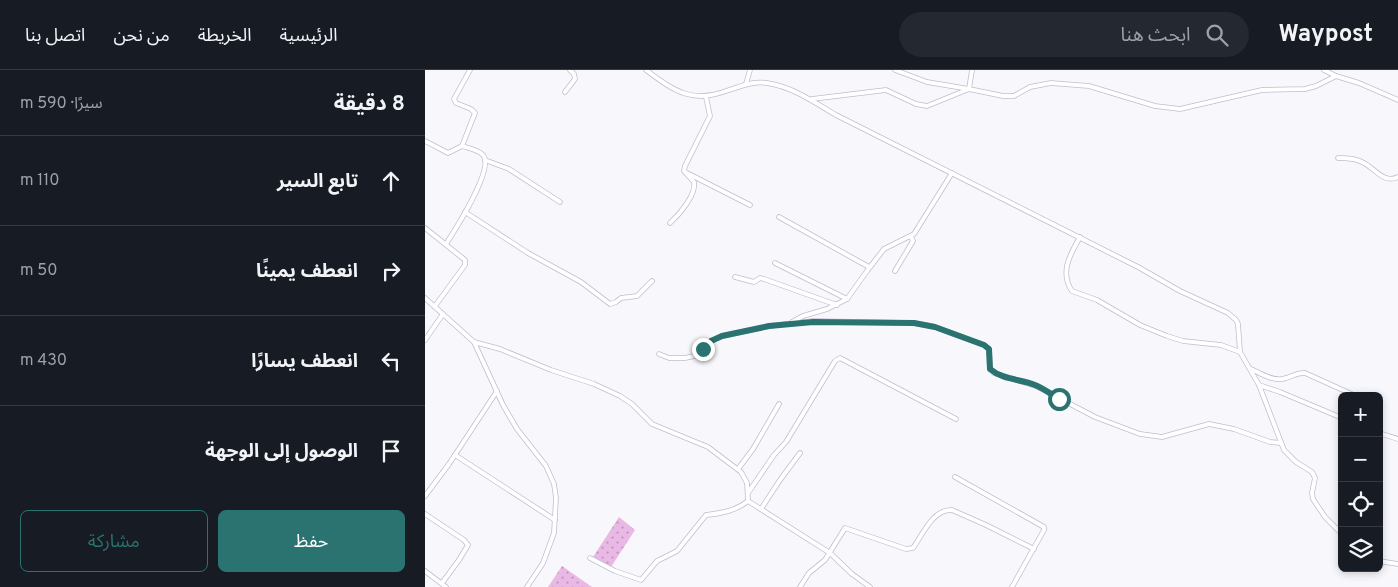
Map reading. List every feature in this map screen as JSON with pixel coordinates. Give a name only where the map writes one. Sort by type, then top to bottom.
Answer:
[{"type":"street","points":[[425,141],[448,153],[462,146],[475,113],[456,103],[454,99],[470,70]]},
{"type":"street","points":[[565,92],[575,79],[574,74],[570,70]]},
{"type":"street","points":[[646,70],[669,88],[681,94],[691,96],[706,97],[746,84],[755,83],[771,84],[790,89],[811,99],[836,115],[1081,237],[1180,291],[1228,313],[1238,324],[1240,352],[1259,385],[1284,450],[1296,462],[1312,472],[1315,478],[1312,493],[1313,499],[1325,517],[1338,530]]},
{"type":"street","points":[[746,84],[750,70]]},
{"type":"street","points":[[895,70],[927,82],[1003,96],[1014,96],[1040,84],[1071,84],[1108,90],[1155,106],[1180,109],[1262,90],[1305,89],[1336,76]]},
{"type":"street","points":[[969,90],[972,70]]},
{"type":"street","points":[[1324,70],[1398,100]]},
{"type":"street","points":[[811,99],[886,90],[916,104],[927,106],[969,90]]},
{"type":"street","points":[[684,171],[686,162],[708,124],[710,116],[706,97]]},
{"type":"street","points":[[446,244],[476,192],[485,168],[485,160],[482,153],[462,146]]},
{"type":"street","points":[[1338,158],[1361,161],[1386,178],[1398,177]]},
{"type":"street","points":[[485,160],[509,169],[560,202]]},
{"type":"street","points":[[684,171],[750,205]]},
{"type":"street","points":[[670,223],[685,206],[695,185],[684,171]]},
{"type":"street","points":[[790,324],[803,316],[837,305],[847,299],[869,267],[884,250],[911,237],[917,230],[952,173]]},
{"type":"street","points":[[465,212],[528,253],[581,282],[610,304],[621,298],[637,296],[652,281]]},
{"type":"street","points":[[779,217],[869,267]]},
{"type":"street","points":[[425,228],[463,256],[465,263],[435,306]]},
{"type":"street","points":[[895,272],[913,241],[911,237]]},
{"type":"street","points":[[1081,237],[1068,260],[1068,281],[1072,291],[1104,304],[1140,325],[1167,336],[1221,345],[1240,352]]},
{"type":"street","points":[[775,263],[847,299]]},
{"type":"street","points":[[735,277],[754,282],[764,278],[837,305]]},
{"type":"street","points":[[425,298],[474,342],[517,429],[541,460],[554,484],[554,533],[543,563],[527,587]]},
{"type":"street","points":[[425,340],[443,314]]},
{"type":"street","points":[[659,354],[669,358],[694,356],[711,341],[722,336],[769,326],[813,322],[890,322],[927,325],[984,345],[989,349],[990,369],[994,373],[1005,378],[1036,386],[1095,417],[1140,434],[1161,437],[1209,424],[1234,429],[1270,442],[1281,443]]},
{"type":"street","points":[[474,342],[500,349],[551,370],[594,384],[620,396],[632,404],[652,424],[708,447],[737,469],[747,483],[748,500]]},
{"type":"street","points":[[748,493],[774,455],[786,442],[835,361],[840,358],[956,419]]},
{"type":"street","points":[[1249,368],[1280,380],[1296,373],[1305,373],[1347,392]]},
{"type":"street","points":[[1259,385],[1338,416]]},
{"type":"street","points":[[425,496],[427,490],[455,454],[497,391]]},
{"type":"street","points":[[737,469],[753,449],[779,404]]},
{"type":"street","points":[[1383,434],[1398,439]]},
{"type":"street","points":[[761,509],[779,480],[800,453]]},
{"type":"street","points":[[455,454],[555,520]]},
{"type":"street","points":[[955,476],[1044,527],[1034,549],[1012,587]]},
{"type":"street","points":[[748,500],[830,553],[852,574],[870,587]]},
{"type":"street","points":[[639,587],[641,580],[657,561],[677,551],[704,516],[734,510],[748,500]]},
{"type":"street","points":[[800,587],[809,573],[822,563],[830,553],[845,528],[900,548],[913,548],[935,516],[947,509],[986,525],[1034,549]]},
{"type":"street","points":[[425,514],[464,540],[468,545],[442,583]]},
{"type":"street","points":[[590,558],[615,571],[641,580]]},
{"type":"street","points":[[1383,562],[1398,564]]},
{"type":"street","points":[[425,571],[446,587]]},
{"type":"shaded area","points":[[619,517],[635,530],[611,567],[593,557]]},
{"type":"shaded area","points":[[562,566],[592,587],[548,587]]},
{"type":"route","points":[[703,349],[716,338],[769,326],[813,322],[914,323],[935,327],[984,345],[989,349],[990,369],[994,373],[1005,378],[1036,386],[1059,399]]}]
